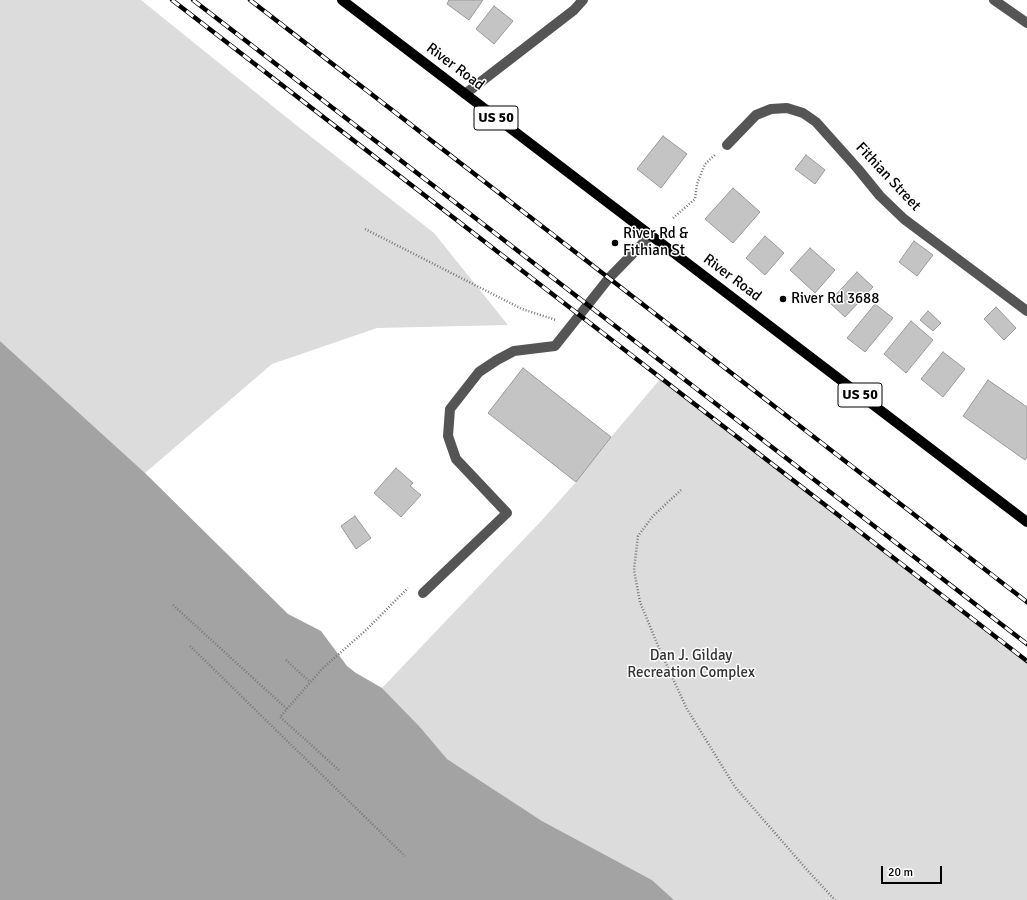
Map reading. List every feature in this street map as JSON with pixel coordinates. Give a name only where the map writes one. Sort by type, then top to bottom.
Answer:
[{"type":"main road","name":"River Road","points":[[342,0],[1027,522]]},
{"type":"street","points":[[465,94],[574,10],[583,0]]},
{"type":"street","points":[[994,0],[1027,23]]},
{"type":"street","name":"Fithian Street","points":[[727,145],[756,115],[771,109],[787,108],[803,113],[816,122],[880,196],[904,219],[1027,311]]},
{"type":"street","points":[[423,593],[507,513],[456,459],[448,436],[450,409],[479,372],[497,360],[514,351],[556,346],[609,278],[651,235]]},
{"type":"path","points":[[673,218],[695,200],[697,184],[704,164],[727,145]]},
{"type":"path","points":[[365,228],[522,309],[555,320],[580,316]]},
{"type":"path","points":[[681,490],[653,516],[638,536],[634,570],[640,602],[661,653],[687,709],[735,787],[835,900]]},
{"type":"path","points":[[339,770],[280,717],[310,682],[366,630],[409,587]]},
{"type":"path","points":[[173,606],[287,709]]},
{"type":"path","points":[[190,646],[405,856]]},
{"type":"path","points":[[286,660],[310,682]]},
{"type":"green space","points":[[0,0],[141,0],[296,125],[434,233],[508,325],[377,328],[272,364],[145,473],[0,341]]},
{"type":"green space","name":"Dan J. Gilday Recreation Complex","points":[[661,378],[1027,661],[1027,900],[674,900],[652,880],[542,821],[447,759],[420,727],[382,688],[543,519],[576,482],[611,437]]},
{"type":"shaded area","points":[[0,341],[145,473],[288,614],[321,631],[347,666],[382,688],[420,727],[447,759],[542,821],[652,880],[674,900],[0,900]]},
{"type":"building","points":[[449,0],[483,0],[469,20],[447,4]]},
{"type":"building","points":[[494,6],[513,21],[494,44],[476,29]]},
{"type":"building","points":[[663,136],[687,154],[661,188],[637,169]]},
{"type":"building","points":[[806,155],[825,170],[815,184],[795,169]]},
{"type":"building","points":[[733,188],[760,212],[733,243],[705,219]]},
{"type":"building","points":[[765,236],[784,253],[765,275],[746,258]]},
{"type":"building","points":[[914,241],[933,255],[917,276],[899,262]]},
{"type":"building","points":[[810,248],[835,270],[815,293],[790,270]]},
{"type":"building","points":[[857,272],[873,287],[845,317],[829,302]]},
{"type":"building","points":[[875,304],[893,318],[865,352],[847,338]]},
{"type":"building","points":[[996,307],[1016,328],[1004,340],[984,319]]},
{"type":"building","points":[[928,311],[941,323],[933,331],[920,320]]},
{"type":"building","points":[[911,321],[933,340],[906,373],[884,354]]},
{"type":"building","points":[[943,352],[965,369],[943,397],[921,379]]},
{"type":"building","points":[[523,368],[611,437],[576,482],[488,413]]},
{"type":"building","points":[[988,380],[1027,407],[1027,457],[1025,460],[963,416]]},
{"type":"building","points":[[396,468],[413,483],[410,486],[421,495],[401,517],[374,493]]},
{"type":"building","points":[[355,516],[371,538],[356,549],[341,526]]},
{"type":"railway","points":[[172,0],[1027,661]]},
{"type":"railway","points":[[193,0],[1027,644]]},
{"type":"railway","points":[[250,0],[1027,602]]},
{"type":"place","name":"River Rd & Fithian St","points":[[615,243]]},
{"type":"place","name":"River Rd 3688","points":[[783,299]]}]
